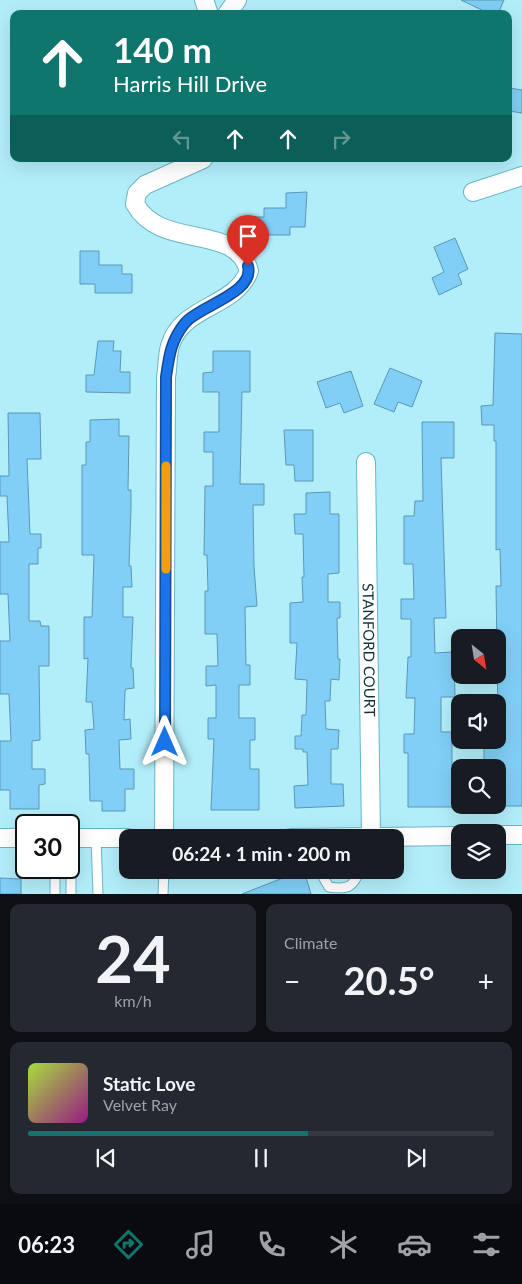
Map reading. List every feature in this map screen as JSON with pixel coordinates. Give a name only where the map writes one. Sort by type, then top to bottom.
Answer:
[{"type":"street","points":[[164,829],[166,377],[170,346],[185,322],[198,312],[236,292],[246,281],[249,271],[246,263],[233,249],[222,243],[163,229],[142,216],[135,204],[137,194],[145,185],[196,162]]},
{"type":"street","points":[[473,192],[522,176]]},
{"type":"street","name":"STANFORD COURT","points":[[366,462],[371,829]]},
{"type":"street","points":[[506,835],[522,835]]},
{"type":"street","points":[[404,837],[451,836]]},
{"type":"street","points":[[0,838],[15,838]]},
{"type":"street","points":[[80,838],[119,838]]},
{"type":"lane","points":[[96,838],[98,894]]},
{"type":"lane","points":[[55,879],[55,894]]},
{"type":"lane","points":[[71,879],[72,894]]},
{"type":"lane","points":[[163,894],[164,879]]},
{"type":"lane","points":[[324,879],[329,887],[344,889],[354,883],[356,879]]},
{"type":"building","points":[[461,0],[504,0],[500,10],[482,10]]},
{"type":"building","points":[[512,88],[522,90],[522,113],[512,111]]},
{"type":"building","points":[[307,192],[305,227],[290,227],[290,235],[254,235],[253,217],[264,217],[264,208],[286,208],[286,193]]},
{"type":"building","points":[[455,238],[468,269],[458,274],[462,284],[439,295],[432,278],[444,272],[434,247]]},
{"type":"building","points":[[80,251],[99,251],[99,265],[122,265],[122,274],[132,274],[132,293],[95,293],[95,284],[80,284]]},
{"type":"building","points":[[495,333],[522,334],[522,806],[506,806],[506,759],[484,759],[484,749],[506,749],[506,694],[497,694],[497,684],[506,684],[506,629],[497,629],[496,586],[501,586],[500,549],[496,550],[496,441],[494,441],[494,425],[482,425],[481,406],[493,405]]},
{"type":"building","points":[[98,341],[114,341],[113,351],[121,351],[120,372],[130,372],[130,393],[86,392],[86,375],[94,375]]},
{"type":"building","points":[[213,351],[250,351],[250,392],[242,392],[240,484],[264,484],[264,505],[253,505],[257,606],[245,607],[246,665],[250,665],[250,685],[239,685],[239,718],[255,718],[255,740],[250,740],[250,769],[259,769],[259,810],[211,810],[214,739],[208,739],[208,718],[216,718],[216,685],[206,686],[206,666],[218,666],[217,634],[205,634],[205,591],[208,591],[207,555],[204,555],[205,486],[213,486],[213,452],[204,452],[204,432],[219,432],[219,392],[203,392],[203,373],[213,372]]},
{"type":"building","points":[[390,368],[422,381],[412,407],[398,402],[394,412],[374,404]]},
{"type":"building","points":[[351,371],[363,406],[344,413],[340,403],[326,408],[317,382]]},
{"type":"building","points":[[8,413],[40,413],[41,459],[27,459],[30,534],[41,534],[41,548],[38,548],[38,564],[29,564],[29,621],[40,621],[41,626],[49,626],[49,666],[39,666],[40,740],[32,741],[32,769],[45,769],[45,784],[39,785],[39,809],[10,809],[10,790],[0,790],[0,741],[11,741],[9,694],[0,694],[0,641],[10,641],[8,594],[0,594],[0,542],[9,542],[7,496],[0,496],[0,476],[9,476]]},
{"type":"building","points":[[119,419],[119,436],[129,436],[128,490],[131,490],[131,507],[129,566],[131,566],[132,587],[123,587],[123,617],[133,617],[131,668],[133,668],[134,688],[126,689],[125,691],[124,720],[130,719],[131,739],[119,740],[120,769],[134,769],[134,789],[125,789],[125,811],[102,811],[102,801],[90,801],[89,754],[86,754],[85,730],[94,729],[92,702],[86,702],[88,658],[84,659],[84,617],[92,617],[94,555],[82,555],[82,465],[86,465],[86,442],[90,442],[90,420]]},
{"type":"building","points":[[422,422],[454,422],[454,458],[441,458],[446,618],[434,618],[435,653],[451,652],[451,684],[455,684],[455,694],[451,694],[451,697],[441,697],[441,732],[451,732],[451,807],[408,807],[408,753],[404,753],[404,734],[414,734],[415,698],[406,698],[408,657],[411,657],[411,619],[401,619],[401,599],[414,599],[413,564],[404,564],[404,516],[414,516],[415,501],[423,501]]},
{"type":"building","points":[[284,430],[313,430],[313,481],[295,481],[294,465],[286,465]]},
{"type":"building","points":[[330,492],[330,514],[339,514],[339,573],[328,574],[328,602],[340,602],[340,618],[337,618],[338,659],[340,659],[339,680],[331,679],[330,701],[325,701],[326,729],[339,730],[338,749],[331,749],[331,784],[343,784],[344,806],[295,808],[294,786],[308,785],[307,752],[303,752],[303,749],[295,749],[295,736],[301,736],[302,715],[306,715],[307,680],[295,679],[297,643],[290,643],[290,603],[303,602],[302,577],[304,577],[303,534],[295,534],[294,514],[306,514],[306,493]]},
{"type":"building","points":[[0,878],[21,879],[21,894],[0,894]]},
{"type":"building","points":[[280,879],[306,879],[311,894],[242,894]]},
{"type":"slow traffic","points":[[166,466],[166,569]]},
{"type":"route","points":[[165,742],[166,377],[170,346],[185,322],[198,312],[236,292],[246,281],[249,271],[248,266]]}]
